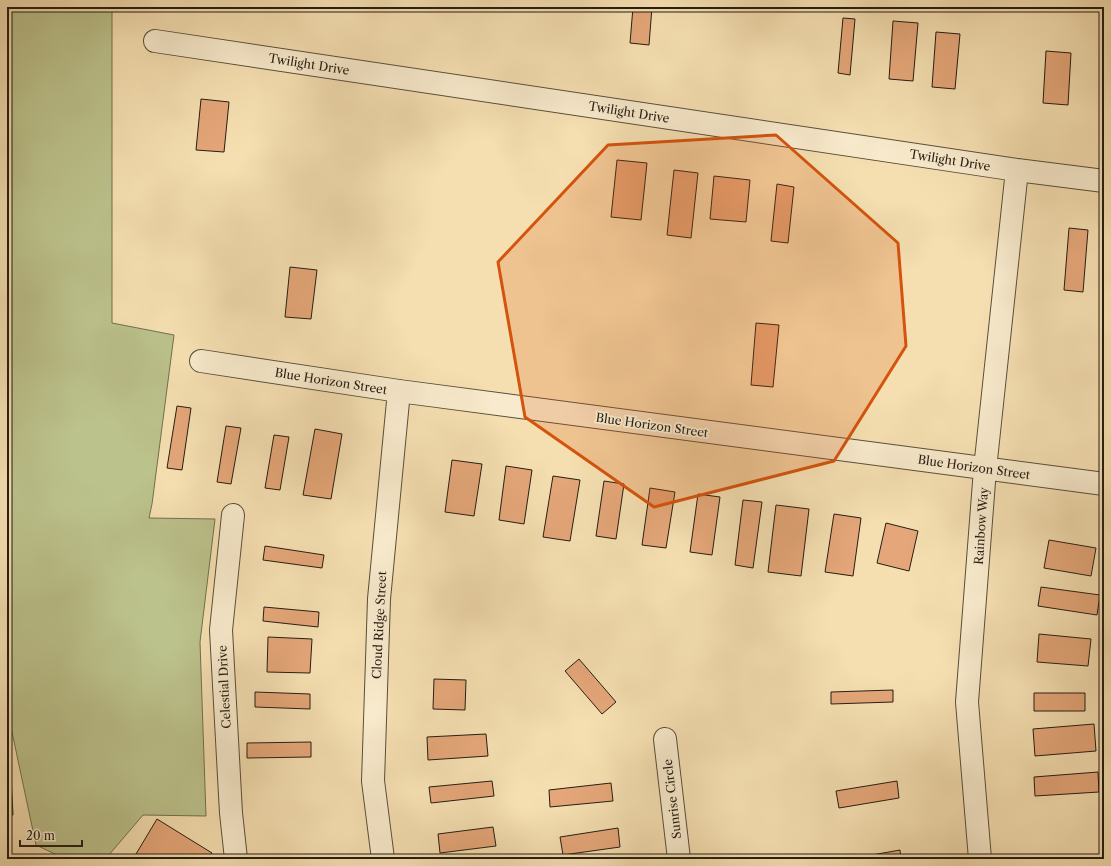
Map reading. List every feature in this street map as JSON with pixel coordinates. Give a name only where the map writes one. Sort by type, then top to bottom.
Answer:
[{"type":"street","name":"Twilight Drive","points":[[154,41],[1017,170],[1104,181]]},
{"type":"street","name":"Rainbow Way","points":[[980,859],[967,702],[985,468],[1017,170]]},
{"type":"street","name":"Blue Horizon Street","points":[[201,361],[399,391],[1104,484]]},
{"type":"street","name":"Cloud Ridge Street","points":[[383,859],[373,781],[379,607],[399,391]]},
{"type":"street","name":"Celestial Drive","points":[[233,515],[221,630],[231,813],[236,859]]},
{"type":"street","name":"Sunrise Circle","points":[[665,739],[679,859]]},
{"type":"highlighted area","points":[[776,135],[898,243],[906,346],[834,461],[654,507],[525,417],[498,262],[608,145]]},
{"type":"green space","points":[[7,7],[112,7],[112,323],[174,335],[149,518],[215,519],[200,642],[206,816],[143,815],[108,856],[59,856],[36,845],[12,732],[7,732]]},
{"type":"building","points":[[633,7],[652,7],[649,45],[630,43]]},
{"type":"building","points":[[843,18],[855,19],[850,75],[838,73]]},
{"type":"building","points":[[893,21],[918,23],[913,81],[889,79]]},
{"type":"building","points":[[936,32],[960,34],[955,89],[932,87]]},
{"type":"building","points":[[1046,51],[1071,53],[1068,105],[1043,103]]},
{"type":"building","points":[[201,99],[229,102],[224,152],[196,150]]},
{"type":"building","points":[[617,160],[647,163],[641,220],[611,217]]},
{"type":"building","points":[[674,170],[698,173],[691,238],[667,235]]},
{"type":"building","points":[[714,176],[750,180],[746,222],[710,219]]},
{"type":"building","points":[[777,184],[794,187],[788,243],[771,241]]},
{"type":"building","points":[[1069,228],[1088,230],[1083,292],[1064,290]]},
{"type":"building","points":[[290,267],[317,270],[311,319],[285,317]]},
{"type":"building","points":[[756,323],[779,325],[773,387],[751,385]]},
{"type":"building","points":[[177,406],[191,408],[182,470],[167,468]]},
{"type":"building","points":[[226,426],[241,428],[231,484],[217,482]]},
{"type":"building","points":[[315,429],[342,434],[331,499],[303,495]]},
{"type":"building","points":[[274,435],[289,437],[280,490],[265,488]]},
{"type":"building","points":[[452,460],[482,464],[474,516],[445,512]]},
{"type":"building","points":[[506,466],[532,470],[524,524],[499,520]]},
{"type":"building","points":[[553,476],[580,480],[570,541],[543,537]]},
{"type":"building","points":[[604,481],[624,484],[616,539],[596,536]]},
{"type":"building","points":[[650,488],[675,492],[666,548],[642,545]]},
{"type":"building","points":[[698,494],[720,497],[712,555],[690,552]]},
{"type":"building","points":[[743,500],[762,502],[753,568],[735,565]]},
{"type":"building","points":[[776,505],[809,509],[801,576],[768,572]]},
{"type":"building","points":[[834,514],[861,518],[853,576],[825,572]]},
{"type":"building","points":[[886,523],[918,531],[909,571],[877,563]]},
{"type":"building","points":[[1049,540],[1096,548],[1091,576],[1044,568]]},
{"type":"building","points":[[265,546],[324,555],[322,568],[263,560]]},
{"type":"building","points":[[1041,587],[1100,595],[1097,615],[1038,606]]},
{"type":"building","points":[[264,607],[319,612],[318,627],[263,621]]},
{"type":"building","points":[[1039,634],[1091,639],[1088,666],[1037,662]]},
{"type":"building","points":[[268,637],[312,639],[310,673],[267,672]]},
{"type":"building","points":[[579,659],[616,702],[602,714],[565,671]]},
{"type":"building","points":[[434,679],[466,680],[465,710],[433,709]]},
{"type":"building","points":[[893,690],[893,702],[831,704],[831,692]]},
{"type":"building","points":[[255,692],[310,694],[310,709],[255,707]]},
{"type":"building","points":[[1034,693],[1085,693],[1085,711],[1034,711]]},
{"type":"building","points":[[1094,724],[1096,751],[1035,756],[1033,729]]},
{"type":"building","points":[[486,734],[488,756],[428,760],[427,737]]},
{"type":"building","points":[[311,742],[311,757],[247,758],[247,743]]},
{"type":"building","points":[[7,759],[10,759],[13,815],[7,815]]},
{"type":"building","points":[[1098,772],[1099,792],[1035,796],[1034,777]]},
{"type":"building","points":[[492,781],[494,796],[431,803],[429,787]]},
{"type":"building","points":[[897,781],[899,798],[839,808],[836,791]]},
{"type":"building","points":[[611,783],[613,801],[550,807],[549,790]]},
{"type":"building","points":[[157,819],[212,853],[208,859],[133,859]]},
{"type":"building","points":[[493,827],[496,846],[440,853],[438,834]]},
{"type":"building","points":[[618,828],[620,847],[563,855],[560,837]]},
{"type":"building","points":[[900,850],[901,859],[855,859],[855,858]]},
{"type":"building","points":[[319,855],[320,859],[293,859]]}]
